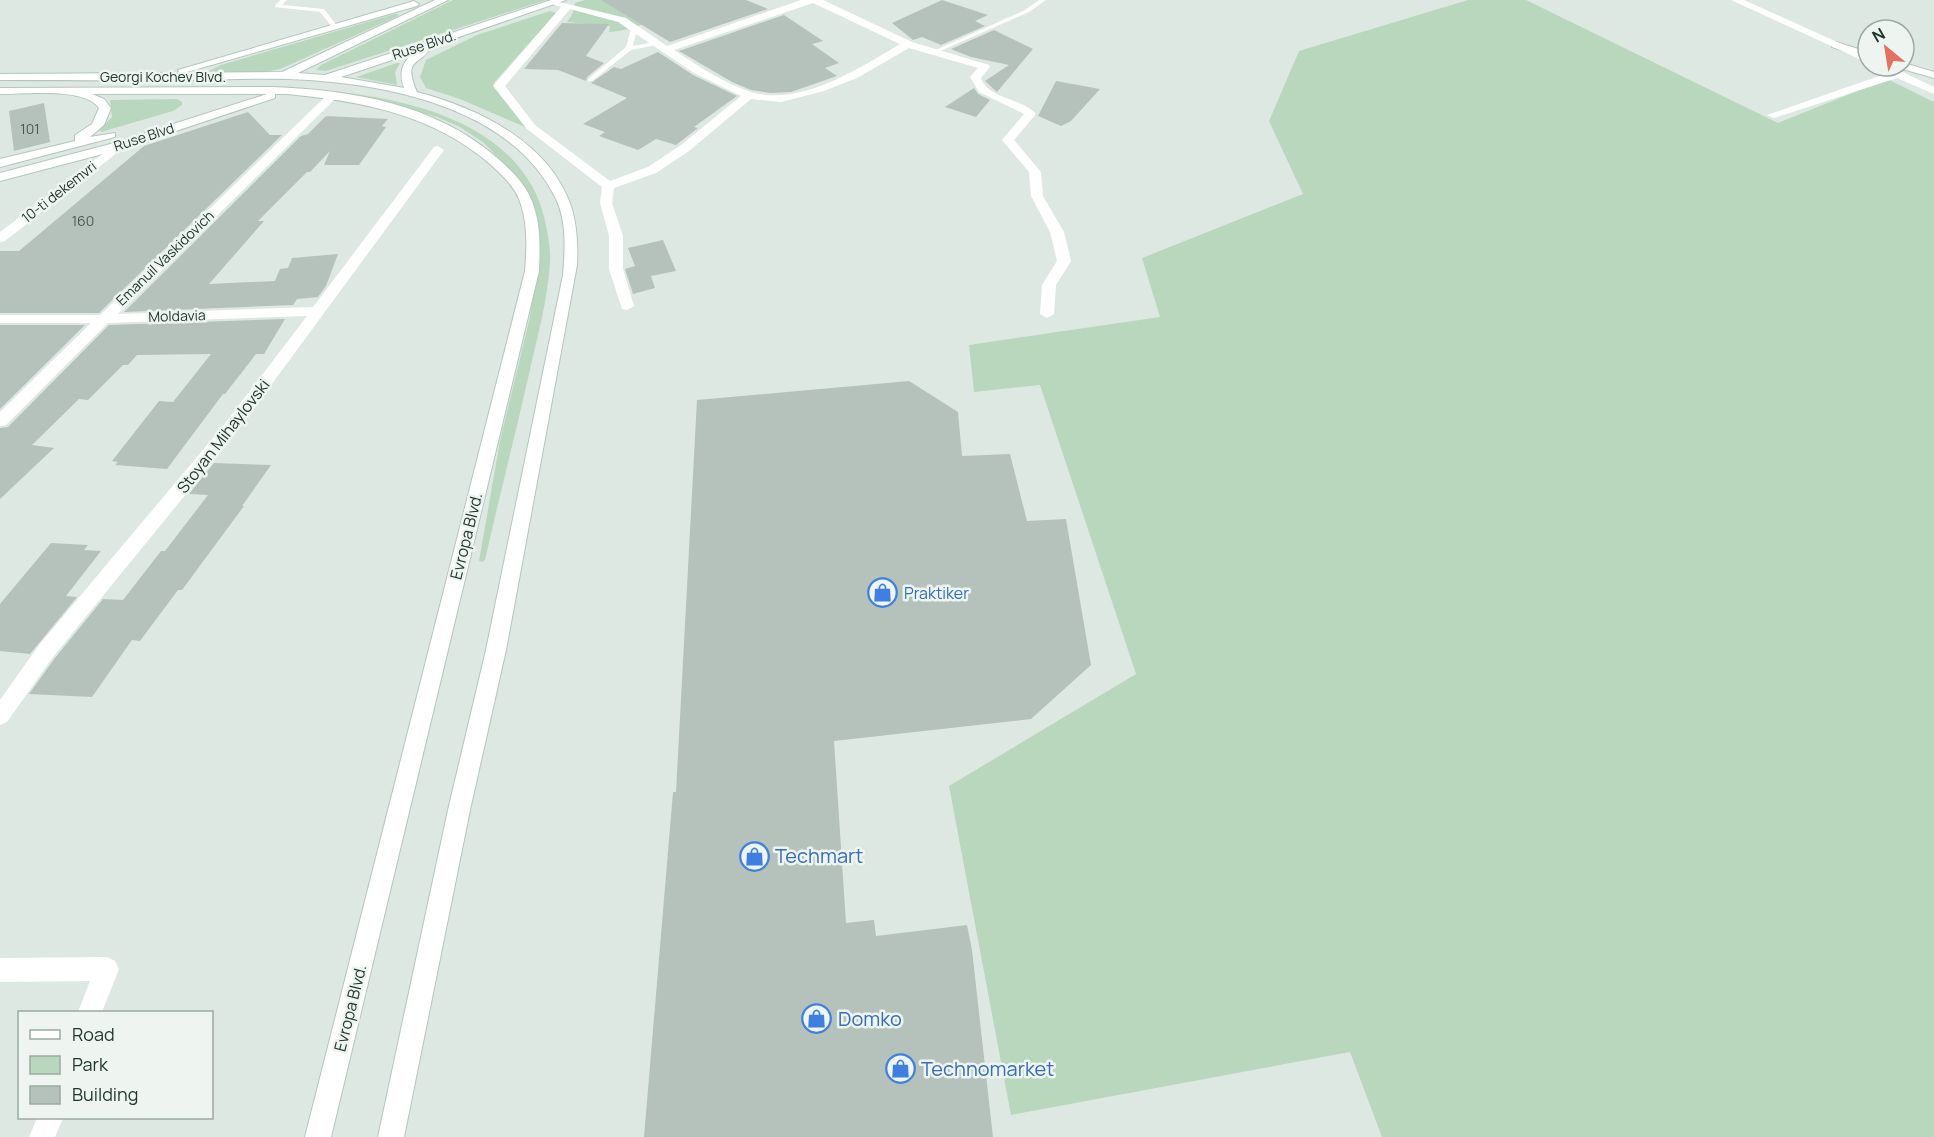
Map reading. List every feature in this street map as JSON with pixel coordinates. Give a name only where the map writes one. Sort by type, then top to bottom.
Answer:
[{"type":"street","points":[[152,77],[206,65],[429,0]]},
{"type":"street","name":"Ruse Blvd.","points":[[246,91],[443,0]]},
{"type":"street","points":[[665,50],[813,0],[908,44],[985,67],[975,77],[978,86],[989,94],[1026,108],[1030,114],[1008,140],[1035,172],[1037,196],[1057,232],[1064,261],[1049,285],[1047,314]]},
{"type":"street","points":[[1736,0],[1856,54]]},
{"type":"street","points":[[608,186],[531,127],[499,86],[561,3],[622,20],[698,71],[749,95],[782,99],[820,89],[853,76],[908,44]]},
{"type":"street","name":"Ruse Blvd.","points":[[287,91],[448,37],[561,3]]},
{"type":"street","points":[[412,93],[406,81],[405,69],[410,61],[424,49],[448,37]]},
{"type":"street","points":[[1836,45],[1856,51]]},
{"type":"street","points":[[1916,72],[1934,75]]},
{"type":"street","name":"Georgi Kochev Blvd.","points":[[0,77],[326,78]]},
{"type":"street","points":[[326,78],[412,93],[466,112],[509,137],[522,147],[546,174],[562,199],[570,232],[572,253],[570,275],[498,638],[459,810],[391,1137]]},
{"type":"street","points":[[1773,115],[1877,78]]},
{"type":"street","points":[[1913,78],[1934,91]]},
{"type":"street","name":"Georgi Kochev Blvd.","points":[[0,91],[287,91]]},
{"type":"street","points":[[59,149],[92,131],[103,120],[105,114],[105,108],[100,101],[74,91]]},
{"type":"street","name":"Ruse Blvd","points":[[0,163],[127,131],[246,91]]},
{"type":"street","name":"Ruse Blvd","points":[[0,177],[118,146],[287,91]]},
{"type":"street","name":"Evropa Blvd.","points":[[287,91],[374,103],[427,118],[455,132],[482,148],[506,172],[524,197],[534,231],[532,271],[318,1137]]},
{"type":"street","points":[[608,186],[652,170],[685,148],[749,95]]},
{"type":"street","name":"Emanuil Vaskidovich","points":[[0,421],[331,97]]},
{"type":"street","name":"10-ti dekemvri","points":[[0,238],[118,146]]},
{"type":"street","name":"Stoyan Mihaylovski","points":[[0,716],[46,651],[230,430],[438,150]]},
{"type":"street","points":[[608,186],[606,204],[616,236],[616,269],[627,306]]},
{"type":"street","name":"Moldavia","points":[[0,319],[102,319],[319,311]]},
{"type":"street","points":[[0,970],[107,969],[90,1011]]},
{"type":"street","points":[[42,1137],[50,1119]]},
{"type":"lane","points":[[284,0],[277,6],[322,10],[334,27]]},
{"type":"lane","points":[[934,52],[1027,11],[1043,0]]},
{"type":"lane","points":[[629,48],[634,29]]},
{"type":"lane","points":[[590,80],[629,48],[655,44]]},
{"type":"green space","points":[[453,0],[546,0],[326,71],[316,70],[321,65]]},
{"type":"green space","points":[[585,0],[665,0],[683,10],[636,26],[609,32],[610,26],[567,22],[572,15],[575,3]]},
{"type":"green space","points":[[1468,0],[1526,0],[1778,123],[1887,79],[1934,102],[1934,1137],[1382,1137],[1350,1052],[1011,1115],[949,786],[1136,674],[1040,385],[974,392],[969,345],[1160,317],[1142,258],[1303,194],[1269,121],[1299,51]]},
{"type":"green space","points":[[550,11],[556,13],[493,84],[525,127],[460,99],[426,88],[420,77],[426,60],[477,35]]},
{"type":"green space","points":[[399,14],[280,69],[261,73],[209,71],[221,65]]},
{"type":"green space","points":[[400,63],[395,72],[397,85],[356,77]]},
{"type":"green space","points":[[330,91],[397,102],[431,111],[463,124],[492,142],[516,164],[535,191],[546,225],[550,257],[545,304],[485,560],[482,562],[479,561],[500,441],[529,321],[539,264],[513,173],[484,143],[460,127],[437,117],[370,98],[328,92]]},
{"type":"green space","points":[[177,99],[182,102],[182,105],[173,111],[101,132],[100,129],[112,117],[110,100]]},
{"type":"building","points":[[601,0],[746,0],[768,9],[670,42]]},
{"type":"building","points":[[942,0],[988,15],[975,21],[985,26],[941,45],[922,37],[913,40],[892,23]]},
{"type":"building","points":[[784,15],[823,41],[812,44],[839,63],[825,68],[837,76],[791,92],[770,93],[751,90],[732,82],[679,51]]},
{"type":"building","points":[[562,23],[609,24],[586,56],[604,63],[587,77],[586,81],[558,70],[524,69]]},
{"type":"building","points":[[994,30],[1033,49],[997,92],[985,81],[1009,65],[971,57],[951,49]]},
{"type":"building","points":[[658,52],[693,75],[737,96],[694,127],[698,128],[676,145],[656,139],[638,150],[599,136],[605,132],[583,124],[627,98],[591,83],[614,67],[621,69]]},
{"type":"building","points":[[1056,81],[1100,89],[1071,121],[1061,126],[1038,116]]},
{"type":"building","points":[[974,88],[978,94],[990,100],[976,117],[945,107]]},
{"type":"building","points":[[44,103],[50,142],[14,151],[9,111]]},
{"type":"building","points":[[248,112],[270,135],[282,135],[99,313],[0,313],[0,251],[19,251],[144,146]]},
{"type":"building","points":[[326,116],[388,119],[382,126],[386,127],[359,165],[324,165],[330,151],[310,172],[307,172],[258,221],[264,221],[209,284],[275,281],[280,269],[288,268],[292,258],[338,254],[326,286],[318,297],[297,299],[293,305],[124,312],[301,136],[308,134]]},
{"type":"building","points":[[663,240],[676,271],[651,276],[655,288],[633,294],[625,269],[635,266],[628,248]]},
{"type":"building","points":[[285,319],[264,354],[256,354],[167,469],[115,465],[118,462],[112,461],[159,401],[173,402],[211,354],[137,355],[128,365],[123,365],[88,400],[79,399],[32,445],[54,448],[0,499],[0,428],[8,427],[109,325]]},
{"type":"building","points":[[0,325],[85,325],[0,409]]},
{"type":"building","points":[[909,381],[958,412],[962,456],[1010,454],[1027,521],[1066,519],[1091,665],[1031,719],[834,741],[846,923],[874,920],[876,936],[967,925],[972,950],[993,1137],[644,1137],[673,792],[676,792],[697,400]]},
{"type":"building","points":[[214,463],[271,465],[182,590],[178,590],[140,641],[132,640],[92,697],[29,694],[103,599],[123,600],[161,551],[165,551],[208,495],[189,494]]},
{"type":"building","points":[[51,543],[88,545],[84,550],[101,551],[66,596],[77,597],[30,654],[0,651],[0,604]]},
{"type":"place","name":"Praktiker","points":[[883,593]]},
{"type":"place","name":"Techmart","points":[[754,856]]},
{"type":"place","name":"Domko","points":[[817,1019]]},
{"type":"place","name":"Technomarket","points":[[900,1069]]}]
